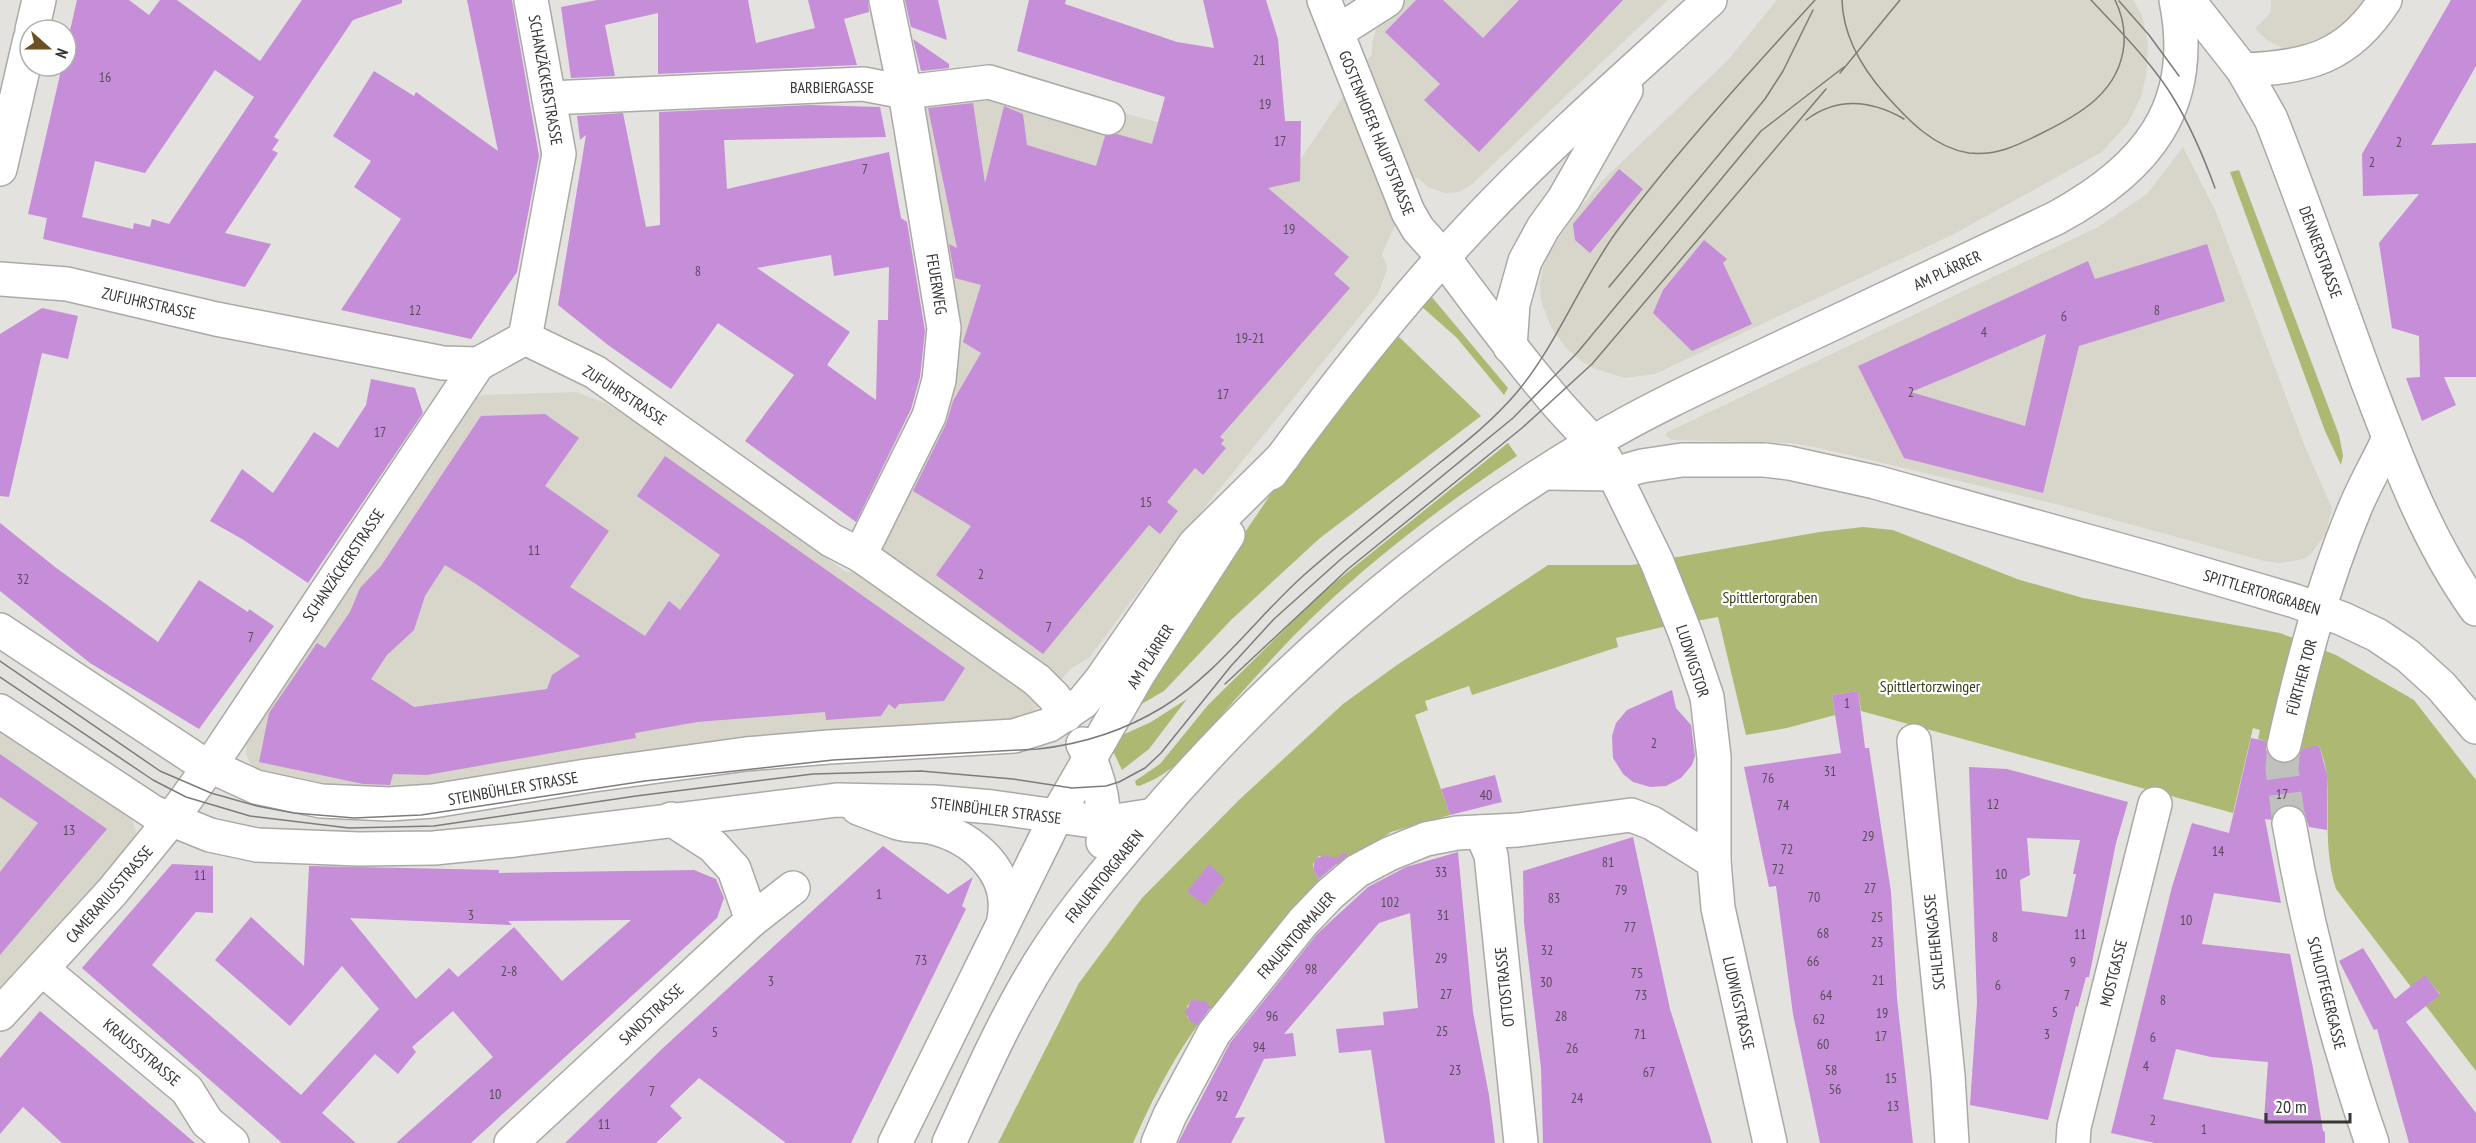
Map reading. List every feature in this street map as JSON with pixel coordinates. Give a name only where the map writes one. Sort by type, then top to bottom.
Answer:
[{"type":"main road","points":[[35,18],[39,0]]},
{"type":"main road","name":"SCHANZÄCKERSTRASSE","points":[[525,338],[559,154],[531,0]]},
{"type":"main road","name":"FEUERWEG","points":[[860,555],[929,416],[939,380],[944,328],[905,92],[886,0]]},
{"type":"main road","name":"GOSTENHOFER HAUPTSTRASSE","points":[[1324,0],[1408,212],[1418,229],[1443,258]]},
{"type":"main road","points":[[1336,32],[1387,0]]},
{"type":"main road","name":"AM PLÄRRER","points":[[1004,921],[1056,817],[1090,757],[1197,581],[1284,456],[1342,380],[1443,258],[1499,197],[1710,0]]},
{"type":"main road","name":"AM PLÄRRER","points":[[1316,650],[1434,550],[1594,442],[1650,410],[2056,218],[2085,203],[2112,184],[2147,148],[2164,122],[2174,98],[2179,76],[2181,47],[2176,0]]},
{"type":"main road","points":[[2188,0],[2243,70],[2283,69],[2324,57],[2349,40],[2385,0]]},
{"type":"main road","name":"AM PLÄRRER","points":[[1510,347],[1512,311],[1526,261],[1543,228],[1564,199],[1641,64]]},
{"type":"main road","name":"DENNERSTRASSE","points":[[2243,70],[2259,95],[2275,130],[2389,438],[2429,532],[2448,567],[2476,609]]},
{"type":"main road","points":[[0,170],[21,78]]},
{"type":"main road","name":"BARBIERGASSE","points":[[549,98],[863,84],[905,92],[989,82],[1108,118]]},
{"type":"main road","points":[[1443,258],[1510,347],[1594,442],[1614,474]]},
{"type":"main road","name":"ZUFUHRSTRASSE","points":[[0,279],[67,284],[216,319],[443,363],[477,364]]},
{"type":"main road","points":[[477,364],[525,338]]},
{"type":"main road","name":"ZUFUHRSTRASSE","points":[[525,338],[595,372],[831,540],[860,555],[1037,680],[1054,697],[1090,757],[1102,798],[1105,821],[1097,882]]},
{"type":"main road","name":"SCHANZÄCKERSTRASSE","points":[[209,766],[477,364]]},
{"type":"main road","points":[[2320,610],[2356,506],[2389,438]]},
{"type":"main road","name":"AM PLÄRRER","points":[[1066,715],[1092,692],[1195,544],[1284,456]]},
{"type":"main road","name":"SPITTLERTORGRABEN","points":[[1614,474],[1642,466],[1682,460],[1764,460],[1790,463],[1875,482],[2156,560],[2320,610],[2366,629],[2398,649],[2441,686],[2476,727]]},
{"type":"main road","points":[[1545,473],[1614,474]]},
{"type":"main road","name":"LUDWIGSTOR","points":[[1614,474],[1657,562],[1686,635],[1707,697],[1714,756],[1714,862]]},
{"type":"main road","name":"FÜRTHER TOR","points":[[2284,745],[2320,610]]},
{"type":"main road","name":"STEINBÜHLER STRASSE","points":[[0,630],[135,721],[209,766],[245,783],[287,795],[344,803],[411,803],[456,799],[586,776],[746,754],[1014,736],[1049,726],[1066,715]]},
{"type":"main road","name":"FRAUENTORGRABEN","points":[[949,1143],[1033,975],[1050,946],[1097,882],[1225,736],[1316,650]]},
{"type":"main road","name":"STEINBÜHLER STRASSE","points":[[0,711],[130,799],[170,821],[210,835],[257,844],[397,849],[472,844],[837,800],[945,803],[1105,821],[1154,815]]},
{"type":"main road","name":"SCHLEHENGASSE","points":[[1914,741],[1948,1076],[1952,1143]]},
{"type":"main road","name":"CAMERARIUSSTRASSE","points":[[0,1014],[119,884],[170,821],[209,766]]},
{"type":"main road","name":"STEINBÜHLER STRASSE","points":[[837,800],[900,824],[940,830],[973,847],[988,861],[1002,883],[1007,904],[1004,921]]},
{"type":"main road","name":"MOSTGASSE","points":[[2073,1143],[2074,1127],[2155,804]]},
{"type":"main road","name":"FRAUENTORMAUER","points":[[1158,1143],[1170,1115],[1214,1033],[1303,922],[1330,894],[1357,871],[1409,844],[1457,833],[1518,830],[1631,815],[1652,823],[1714,862]]},
{"type":"main road","points":[[671,819],[712,846],[734,869],[752,920]]},
{"type":"main road","name":"OTTOSTRASSE","points":[[1481,832],[1491,855],[1521,1143]]},
{"type":"main road","name":"SCHLOTFEGERGASSE","points":[[2290,832],[2319,968],[2351,1081],[2372,1143]]},
{"type":"main road","name":"LUDWIGSTRASSE","points":[[1714,862],[1718,908],[1770,1143]]},
{"type":"main road","name":"SANDSTRASSE","points":[[511,1143],[752,920],[793,888]]},
{"type":"main road","points":[[895,1143],[1004,921]]},
{"type":"main road","name":"KRAUSSSTRASSE","points":[[42,969],[187,1090],[207,1122],[232,1143]]},
{"type":"shaded area","points":[[1404,0],[1668,0],[1471,185],[1459,192],[1445,193],[1428,187],[1417,177],[1382,254],[1387,266],[1378,294],[1157,566],[1090,657],[1070,669],[1041,706],[1021,718],[998,726],[363,794],[253,770],[246,754],[247,738],[472,400],[482,395],[576,392],[605,403],[646,429],[846,572],[858,571],[936,417],[916,97],[983,76],[1300,160],[1372,54],[1372,43],[1377,27]]},
{"type":"shaded area","points":[[1777,0],[2133,0],[2142,15],[2148,45],[2146,75],[2141,97],[2128,123],[2102,152],[1952,235],[1655,374],[1624,378],[1593,368],[1565,347],[1551,327],[1541,301],[1542,270],[1550,250],[1603,180],[1727,61]]},
{"type":"shaded area","points":[[2271,0],[2364,0],[2350,18],[2326,35],[2296,47],[2283,48],[2268,41],[2255,29],[2271,12]]},
{"type":"shaded area","points":[[2183,147],[2216,212],[2305,447],[2332,508],[2326,533],[2311,554],[2304,559],[2280,563],[2264,561],[2060,505],[1819,448],[1791,443],[1672,440],[1666,436],[1667,432],[2098,227],[2147,194]]},
{"type":"shaded area","points":[[0,728],[125,811],[132,819],[137,836],[135,844],[0,995]]},
{"type":"green space","points":[[2239,170],[2339,435],[2343,455],[2341,465],[2325,431],[2230,172]]},
{"type":"green space","points":[[1431,296],[1508,388],[1504,395],[1457,338],[1421,306]]},
{"type":"green space","points":[[1396,334],[1481,416],[1320,538],[1231,620],[1164,691],[1133,709],[1182,625],[1292,463]]},
{"type":"green space","points":[[1508,443],[1517,456],[1440,510],[1366,568],[1297,632],[1180,761],[1154,779],[1139,786],[1136,785],[1135,781],[1160,764],[1208,705],[1323,592]]},
{"type":"green space","points":[[1863,527],[1893,530],[2017,579],[2083,598],[2280,633],[2336,655],[2414,700],[2476,780],[2476,1071],[2426,1006],[2440,994],[2425,976],[2411,987],[2336,889],[2328,847],[2327,777],[2319,745],[2304,750],[2258,739],[2260,730],[2253,728],[2233,813],[1861,711],[1858,691],[1832,695],[1835,715],[1787,728],[1746,735],[1718,617],[1616,638],[1618,647],[1472,695],[1469,686],[1425,701],[1428,710],[1415,715],[1450,815],[1391,832],[1340,867],[1329,856],[1319,856],[1313,864],[1313,870],[1321,882],[1290,911],[1212,1009],[1194,1000],[1187,1006],[1187,1017],[1197,1026],[1162,1083],[1133,1143],[998,1143],[1079,983],[1142,898],[1239,800],[1343,704],[1397,665],[1548,565],[1632,565],[1820,532]]},
{"type":"green space","points":[[1187,699],[1149,749],[1122,770],[1112,749],[1118,737],[1151,722]]},
{"type":"building","points":[[77,0],[129,0],[149,15],[160,0],[177,0],[260,61],[302,0],[402,0],[402,3],[353,20],[274,137],[279,140],[272,150],[278,153],[225,233],[271,244],[245,287],[43,239],[47,218],[28,214],[59,78],[78,78],[78,18],[73,18]],"holes":[[[215,70],[254,97],[169,224],[152,219],[150,227],[134,223],[133,229],[82,217],[95,161],[145,173]]]},
{"type":"building","points":[[467,0],[512,0],[539,156],[517,272],[471,339],[341,310],[401,219],[354,187],[371,161],[333,136],[374,71],[414,96],[416,92],[498,151]]},
{"type":"building","points":[[597,0],[748,0],[756,43],[815,28],[808,0],[868,0],[869,12],[844,19],[857,65],[658,74],[658,13],[605,25],[615,76],[571,78],[561,7]]},
{"type":"building","points":[[905,0],[938,0],[947,40],[911,27]]},
{"type":"building","points":[[1029,0],[1066,0],[1065,4],[1177,42],[1214,48],[1203,0],[1266,0],[1278,39],[1285,121],[1301,121],[1300,181],[1268,188],[1349,257],[1334,274],[1350,288],[1220,437],[1224,440],[1221,444],[1226,448],[1203,475],[1195,468],[1167,502],[1178,511],[1160,534],[1149,525],[1043,654],[936,575],[971,526],[913,491],[946,424],[953,401],[981,353],[963,342],[981,285],[955,278],[949,244],[957,248],[928,108],[973,103],[985,183],[1004,106],[1023,114],[1027,145],[1096,166],[1105,136],[1117,134],[1152,144],[1165,97],[1017,51]]},
{"type":"building","points":[[1416,0],[1443,0],[1483,38],[1519,0],[1623,0],[1479,152],[1424,100],[1440,84],[1385,32]]},
{"type":"building","points":[[2451,0],[2476,0],[2476,66],[2431,145],[2476,143],[2476,377],[2444,377],[2456,405],[2422,421],[2406,378],[2420,377],[2419,336],[2392,328],[2379,243],[2419,194],[2363,196],[2362,154]]},
{"type":"building","points":[[913,39],[949,64],[949,68],[921,71]]},
{"type":"building","points":[[810,105],[880,107],[886,137],[724,140],[727,189],[889,152],[901,218],[907,222],[925,331],[920,377],[911,409],[856,522],[745,441],[794,375],[718,323],[671,389],[608,345],[558,305],[586,135],[580,140],[577,116],[623,113],[646,227],[660,225],[659,112]],"holes":[[[831,255],[834,276],[889,267],[888,320],[878,320],[876,400],[827,365],[850,332],[757,268]]]},
{"type":"building","points":[[1619,169],[1643,189],[1590,253],[1575,240],[1573,224]]},
{"type":"building","points":[[1704,240],[1727,259],[1723,263],[1752,324],[1692,351],[1653,313],[1663,290]]},
{"type":"building","points":[[2207,244],[2225,301],[2079,346],[2043,493],[1904,458],[1858,366],[2088,261],[2095,279]],"holes":[[[2046,334],[2025,426],[1911,392]]]},
{"type":"building","points":[[42,308],[78,316],[68,359],[42,353],[9,497],[0,496],[0,334]]},
{"type":"building","points":[[371,379],[415,388],[423,413],[308,583],[242,539],[210,521],[242,469],[273,493],[314,432],[338,448],[366,405]]},
{"type":"building","points":[[545,414],[579,438],[545,486],[609,531],[570,587],[645,636],[669,601],[680,610],[720,555],[637,496],[665,456],[965,668],[944,701],[899,704],[895,709],[889,704],[881,716],[826,720],[825,712],[697,722],[635,733],[636,738],[427,775],[393,774],[390,785],[363,784],[259,762],[269,713],[317,643],[325,648],[350,612],[360,588],[381,566],[481,416]],"holes":[[[445,565],[580,656],[552,675],[547,689],[414,707],[371,679],[387,655],[414,630],[425,596]]]},
{"type":"building","points":[[0,523],[55,567],[158,642],[199,580],[274,626],[199,729],[90,663],[0,591]]},
{"type":"building","points":[[1672,690],[1676,708],[1691,725],[1695,756],[1692,765],[1681,778],[1666,786],[1650,787],[1633,782],[1623,774],[1613,758],[1612,736],[1616,723],[1627,710]]},
{"type":"building","points":[[1858,691],[1865,748],[1869,748],[1891,892],[1897,998],[1913,1143],[1820,1143],[1793,1014],[1776,886],[1769,887],[1744,767],[1841,753],[1832,695]]},
{"type":"building","points":[[2251,738],[2266,741],[2266,750],[2271,758],[2280,763],[2290,763],[2298,757],[2302,749],[2319,745],[2327,775],[2327,830],[2309,827],[2304,811],[2295,805],[2285,805],[2276,809],[2271,820],[2265,819],[2281,903],[2214,893],[2202,944],[2290,954],[2325,1132],[2325,1143],[2155,1143],[2111,1133],[2172,887],[2192,823],[2229,833]],"holes":[[[2176,1049],[2211,1057],[2268,1062],[2264,1120],[2163,1099]]]},
{"type":"building","points":[[0,754],[107,829],[0,955],[0,872],[38,823],[0,797]]},
{"type":"building","points":[[1969,767],[2007,769],[2128,802],[2116,843],[2089,977],[2086,977],[2078,1007],[2076,1006],[2048,1120],[1970,1105],[1977,1003]],"holes":[[[2027,838],[2080,840],[2067,917],[2022,911],[2020,880],[2030,875]]]},
{"type":"building","points":[[1495,775],[1502,802],[1450,815],[1441,789]]},
{"type":"building","points":[[1633,837],[1670,1009],[1712,1143],[1543,1143],[1541,1068],[1524,923],[1523,871]]},
{"type":"building","points":[[883,846],[948,894],[973,877],[962,906],[966,909],[851,1143],[786,1143],[699,1078],[670,1106],[682,1118],[656,1143],[565,1143],[663,1048]]},
{"type":"building","points":[[1344,852],[1347,855],[1319,879],[1313,870],[1315,859],[1324,855],[1337,858]]},
{"type":"building","points":[[1458,852],[1473,1012],[1489,1095],[1495,1143],[1385,1143],[1371,1050],[1339,1053],[1336,1029],[1384,1025],[1383,1012],[1418,1008],[1410,913],[1379,923],[1284,1034],[1293,1033],[1296,1056],[1264,1059],[1235,1118],[1245,1117],[1231,1143],[1178,1143],[1230,1043],[1317,934],[1368,887],[1406,867]]},
{"type":"building","points":[[172,864],[213,866],[213,913],[196,912],[152,965],[301,1095],[379,1009],[342,966],[290,1026],[215,960],[251,917],[304,966],[309,866],[499,870],[499,873],[694,870],[716,879],[724,898],[717,918],[471,1143],[396,1143],[493,1057],[453,1011],[412,1047],[416,1052],[398,1074],[375,1054],[322,1113],[356,1143],[282,1143],[82,968]],"holes":[[[350,918],[512,925],[508,921],[631,920],[562,981],[514,927],[458,977],[449,968],[416,999]]]},
{"type":"building","points":[[1209,864],[1225,879],[1205,905],[1187,892]]},
{"type":"building","points":[[2363,948],[2395,999],[2425,975],[2440,995],[2406,1022],[2476,1113],[2476,1143],[2409,1143],[2377,1029],[2374,1030],[2339,961]]},
{"type":"building","points":[[1192,1000],[1205,1001],[1211,1007],[1197,1026],[1190,1021],[1185,1012]]},
{"type":"building","points":[[40,1011],[195,1143],[62,1143],[23,1107],[0,1134],[0,1058]]},
{"type":"tunnel","points":[[2284,745],[2282,769],[2289,823]]},
{"type":"tram line","points":[[0,661],[160,771],[211,793],[257,806],[294,813],[354,818],[421,815],[645,781],[833,760],[1038,749],[1071,744],[1118,730],[1183,694],[1219,662],[1304,575],[1488,423],[1518,391],[1532,372],[1604,251],[1640,201],[1815,0]]},
{"type":"tram line","points":[[1842,0],[1846,26],[1855,50],[1893,104],[1933,139],[1956,150],[1969,153],[1989,153],[2024,142],[2071,118],[2107,88],[2121,61],[2124,44],[2120,11],[2115,0]]},
{"type":"tram line","points":[[1840,73],[1900,0]]},
{"type":"tram line","points":[[2091,0],[2166,86],[2192,132],[2215,188]]},
{"type":"tram line","points":[[2119,1],[2149,35],[2179,76]]},
{"type":"tram line","points":[[1609,287],[1765,99],[1783,71],[1813,10]]},
{"type":"tram line","points":[[0,677],[153,780],[186,797],[250,816],[349,828],[434,826],[636,796],[813,774],[921,771],[1013,779],[1072,788],[1106,786],[1119,782],[1145,768],[1161,753],[1231,666],[1274,619],[1341,559],[1513,418],[1577,353],[1761,131],[1844,67]]},
{"type":"tram line","points":[[1225,684],[1348,569],[1522,428],[1592,364],[1826,89]]},
{"type":"tram line","points":[[1806,120],[1830,107],[1854,104],[1879,108],[1904,119]]},
{"type":"park label","name":"Spittlertorgraben","points":[[1770,597]]},
{"type":"park label","name":"Spittlertorzwinger","points":[[1930,686]]}]
